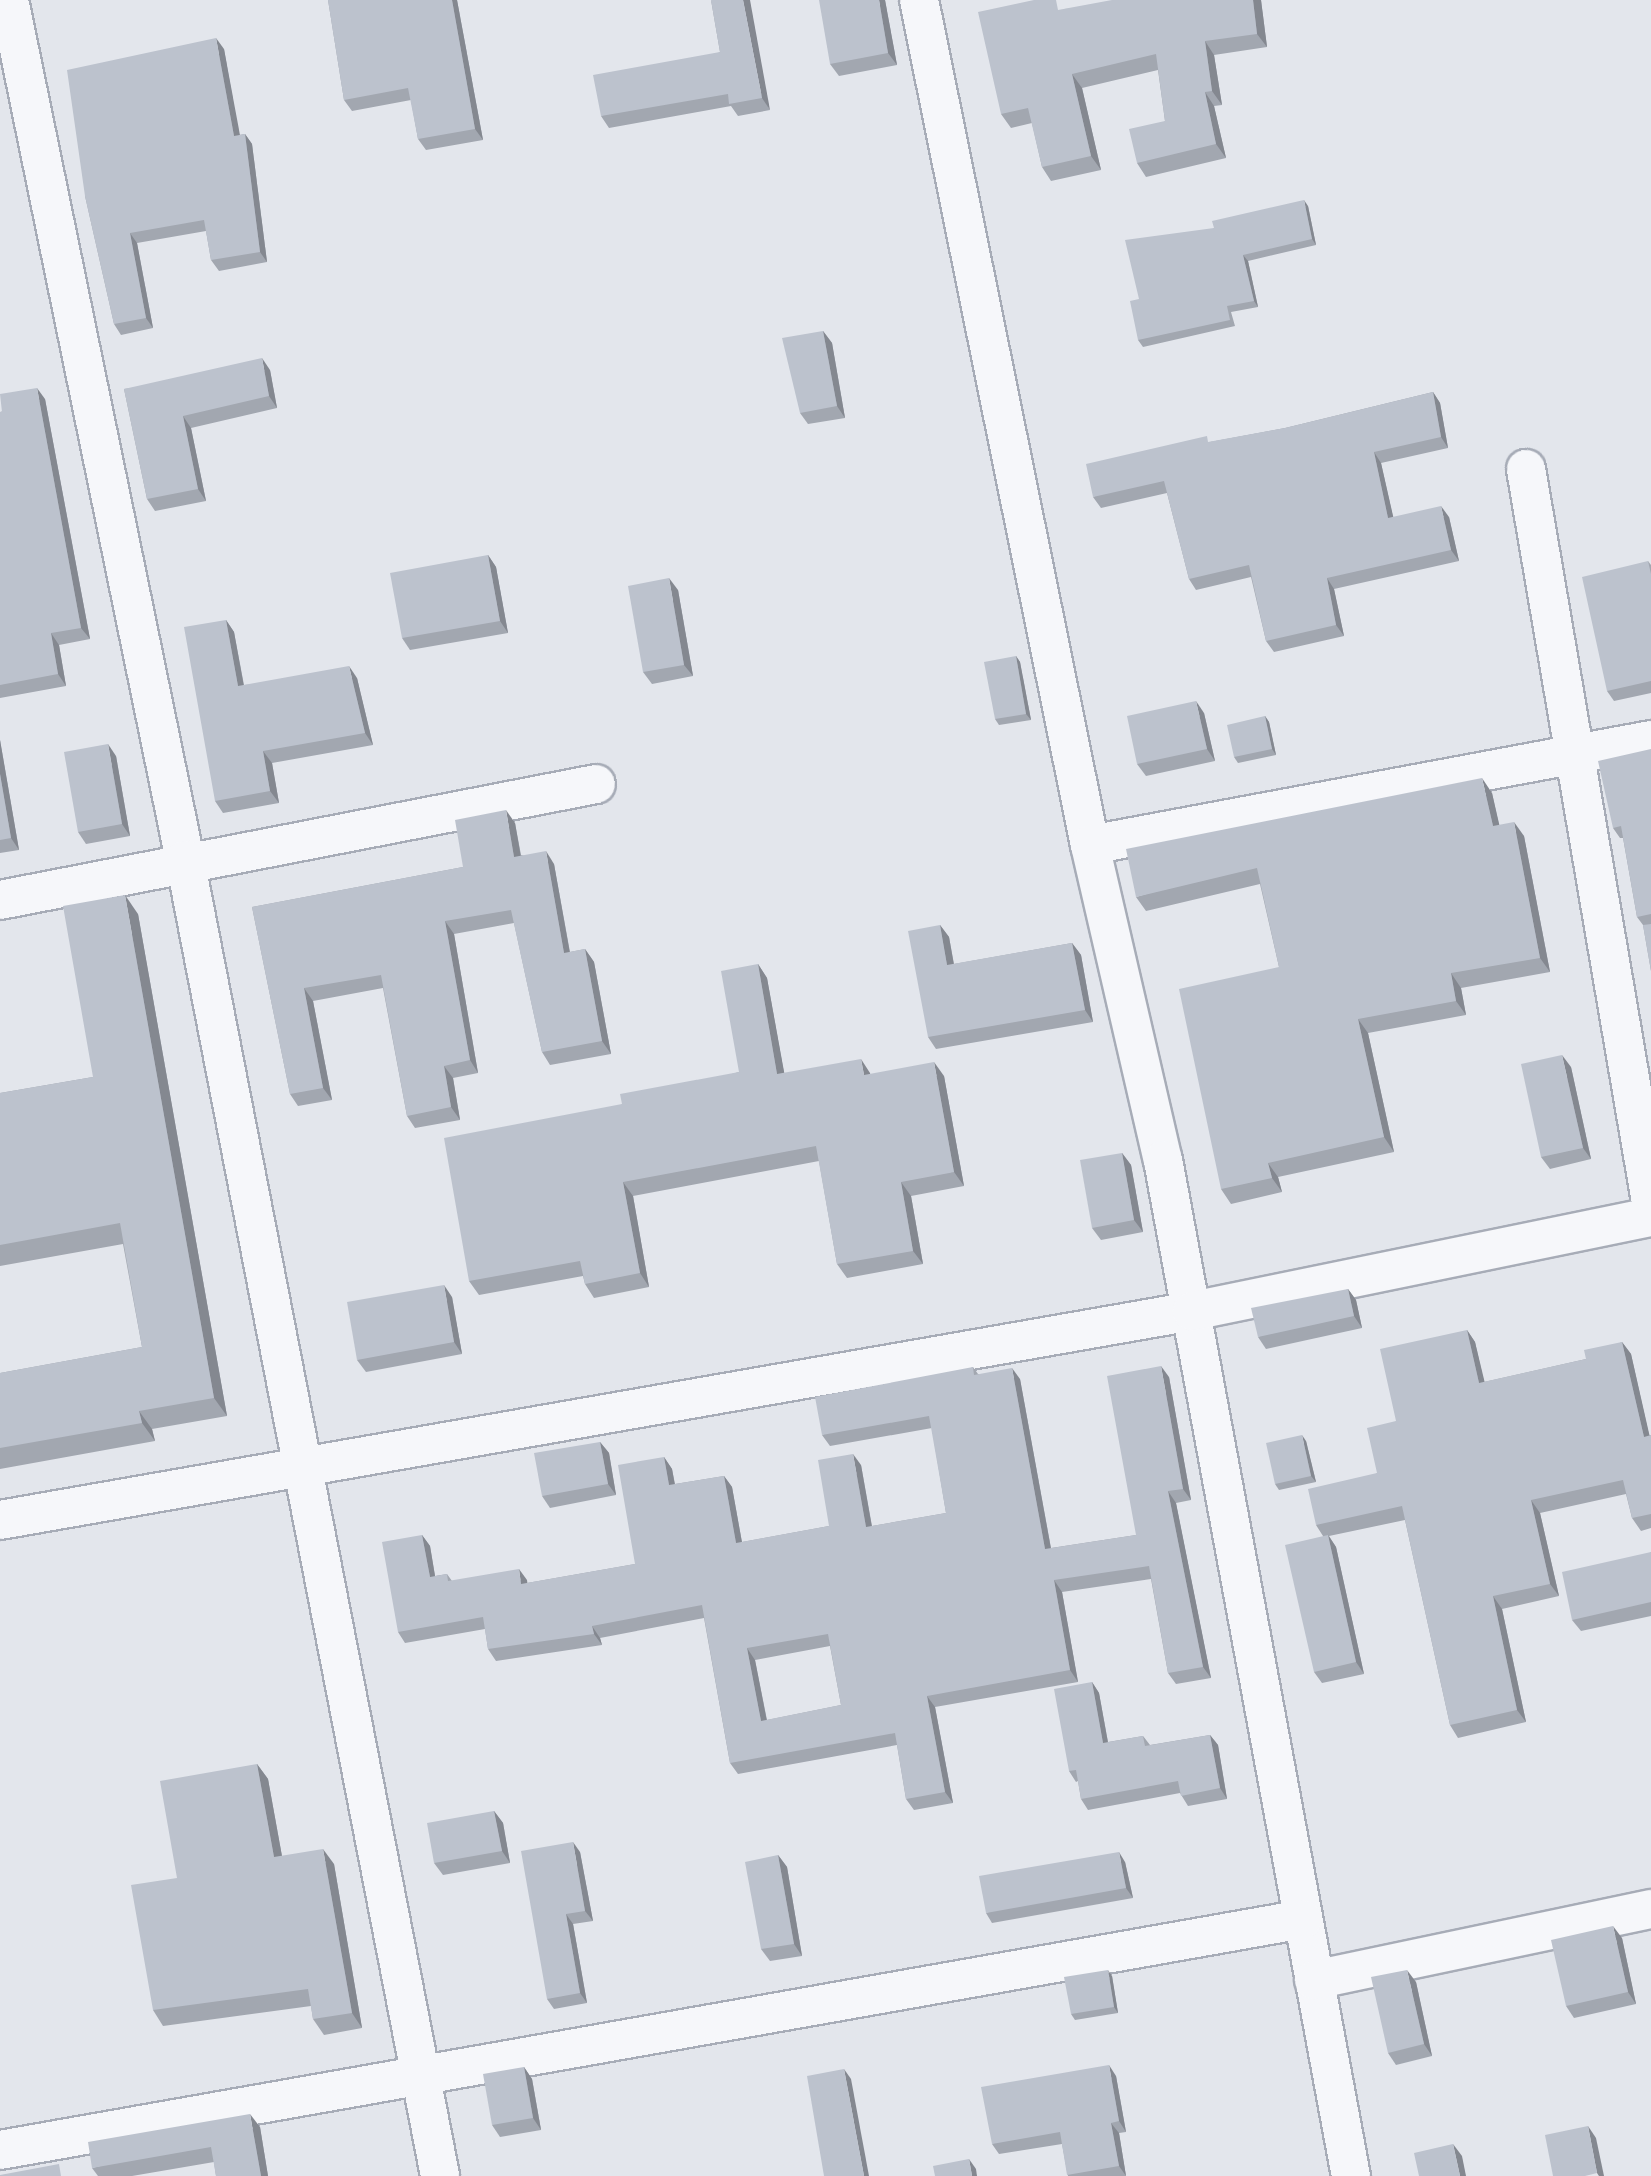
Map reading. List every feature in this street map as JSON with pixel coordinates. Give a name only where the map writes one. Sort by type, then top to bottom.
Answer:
[{"type":"street","points":[[9,0],[185,860],[440,2176]]},
{"type":"street","points":[[919,0],[1090,845],[1192,1311],[1351,2176]]},
{"type":"street","points":[[1526,469],[1570,756],[1651,1202]]},
{"type":"street","points":[[1090,845],[1651,740]]},
{"type":"street","points":[[0,900],[185,860],[596,784]]},
{"type":"street","points":[[0,1520],[1192,1311],[1651,1217]]},
{"type":"street","points":[[1314,1980],[1651,1909]]},
{"type":"street","points":[[0,2150],[420,2071],[1303,1919]]},
{"type":"building","points":[[328,0],[452,0],[475,129],[418,139],[408,88],[344,100]]},
{"type":"building","points":[[711,0],[743,0],[762,98],[729,104],[728,94],[601,116],[593,75],[720,52]]},
{"type":"building","points":[[819,0],[879,0],[888,53],[830,64]]},
{"type":"building","points":[[1034,0],[1056,0],[1058,10],[1112,0],[1253,0],[1257,34],[1205,41],[1212,91],[1205,92],[1216,144],[1137,163],[1129,129],[1165,121],[1156,54],[1072,74],[1091,156],[1042,167],[1028,108],[1001,114],[978,12]]},
{"type":"building","points":[[216,38],[234,136],[245,134],[260,252],[211,260],[204,220],[130,233],[146,318],[114,324],[85,196],[67,70]]},
{"type":"building","points":[[1304,200],[1312,239],[1243,255],[1254,301],[1227,306],[1230,320],[1138,340],[1130,301],[1139,299],[1125,240],[1214,228],[1212,221]]},
{"type":"building","points":[[823,331],[837,406],[800,413],[782,338]]},
{"type":"building","points":[[262,358],[269,396],[183,416],[198,489],[147,499],[124,389]]},
{"type":"building","points":[[37,388],[81,628],[51,633],[58,674],[0,685],[0,394]]},
{"type":"building","points":[[1433,392],[1441,437],[1374,452],[1388,518],[1441,506],[1451,550],[1327,578],[1336,625],[1266,641],[1249,565],[1189,579],[1164,481],[1093,497],[1086,464],[1207,436],[1208,442],[1285,428]]},
{"type":"building","points":[[488,555],[500,621],[402,638],[390,573]]},
{"type":"building","points":[[1648,561],[1651,681],[1607,691],[1582,577]]},
{"type":"building","points":[[669,578],[684,665],[643,672],[628,586]]},
{"type":"building","points":[[226,620],[238,686],[349,666],[365,733],[263,751],[270,791],[215,801],[184,627]]},
{"type":"building","points":[[1016,656],[1026,714],[995,719],[984,662]]},
{"type":"building","points":[[1196,701],[1207,749],[1137,764],[1127,716]]},
{"type":"building","points":[[1265,716],[1272,749],[1234,757],[1227,725]]},
{"type":"building","points":[[108,744],[122,824],[78,832],[64,752]]},
{"type":"building","points":[[1651,749],[1651,914],[1637,917],[1621,826],[1613,828],[1598,761]]},
{"type":"building","points":[[0,774],[11,838],[0,840]]},
{"type":"building","points":[[1482,778],[1493,826],[1514,822],[1540,958],[1451,973],[1456,1001],[1358,1019],[1384,1137],[1268,1163],[1272,1178],[1221,1189],[1179,989],[1279,967],[1257,868],[1136,897],[1126,849]]},
{"type":"building","points":[[506,810],[514,857],[546,851],[564,953],[585,949],[602,1041],[542,1052],[511,910],[445,921],[470,1060],[444,1066],[451,1107],[407,1116],[381,975],[304,988],[323,1088],[290,1094],[252,907],[463,867],[455,820]]},
{"type":"building","points":[[125,895],[214,1398],[139,1411],[142,1423],[0,1448],[0,1373],[142,1347],[120,1223],[0,1245],[0,1093],[93,1077],[63,906]]},
{"type":"building","points":[[1651,924],[1651,971],[1643,925]]},
{"type":"building","points":[[940,925],[947,965],[1072,943],[1085,1010],[928,1037],[908,931]]},
{"type":"building","points":[[758,964],[777,1074],[861,1059],[864,1075],[934,1062],[954,1172],[901,1182],[913,1251],[837,1264],[816,1146],[623,1182],[640,1273],[585,1284],[580,1261],[469,1281],[444,1138],[622,1104],[620,1094],[739,1072],[721,971]]},
{"type":"building","points":[[1562,1055],[1583,1148],[1541,1157],[1521,1064]]},
{"type":"building","points":[[1122,1153],[1134,1220],[1092,1228],[1080,1160]]},
{"type":"building","points":[[444,1285],[454,1342],[357,1360],[347,1302]]},
{"type":"building","points":[[1348,1289],[1354,1316],[1258,1337],[1251,1308]]},
{"type":"building","points":[[1467,1330],[1479,1383],[1586,1359],[1584,1350],[1622,1342],[1644,1437],[1651,1435],[1651,1514],[1632,1518],[1623,1480],[1531,1500],[1550,1584],[1493,1596],[1517,1710],[1450,1725],[1402,1506],[1316,1525],[1308,1489],[1377,1473],[1367,1428],[1396,1421],[1380,1349]]},
{"type":"building","points":[[1161,1366],[1183,1489],[1168,1491],[1203,1667],[1168,1673],[1149,1566],[1054,1580],[1070,1670],[927,1696],[945,1792],[906,1799],[895,1733],[730,1763],[702,1605],[592,1626],[594,1634],[488,1649],[483,1617],[398,1632],[382,1542],[422,1535],[430,1577],[447,1574],[448,1581],[519,1569],[521,1584],[635,1564],[618,1465],[664,1457],[669,1485],[724,1476],[736,1543],[829,1526],[818,1460],[853,1454],[866,1527],[946,1513],[929,1416],[822,1435],[815,1397],[973,1367],[974,1375],[1012,1368],[1045,1549],[1136,1535],[1107,1376]],"holes":[[[828,1634],[841,1705],[761,1721],[747,1648]]]},
{"type":"building","points":[[1302,1435],[1311,1476],[1275,1484],[1266,1443]]},
{"type":"building","points":[[600,1442],[608,1484],[542,1496],[534,1453]]},
{"type":"building","points":[[1328,1535],[1356,1662],[1314,1672],[1285,1545]]},
{"type":"building","points":[[1651,1552],[1651,1602],[1572,1620],[1562,1572]]},
{"type":"building","points":[[1092,1682],[1103,1743],[1143,1736],[1145,1746],[1210,1735],[1220,1788],[1181,1796],[1178,1781],[1081,1799],[1076,1770],[1069,1771],[1054,1689]]},
{"type":"building","points":[[257,1764],[274,1857],[323,1849],[352,2013],[313,2019],[308,1989],[153,2010],[131,1885],[177,1878],[160,1781]]},
{"type":"building","points":[[494,1811],[502,1851],[434,1863],[427,1823]]},
{"type":"building","points":[[573,1842],[585,1911],[566,1914],[580,1993],[547,1999],[521,1851]]},
{"type":"building","points":[[1119,1852],[1126,1888],[986,1913],[979,1876]]},
{"type":"building","points":[[778,1855],[794,1944],[761,1949],[745,1862]]},
{"type":"building","points":[[1613,1926],[1628,1992],[1566,2006],[1551,1940]]},
{"type":"building","points":[[1108,1970],[1114,2007],[1071,2014],[1064,1977]]},
{"type":"building","points":[[1407,1970],[1424,2044],[1388,2053],[1371,1977]]},
{"type":"building","points":[[1109,2065],[1119,2121],[1111,2123],[1119,2166],[1067,2175],[1060,2132],[992,2144],[981,2087]]},
{"type":"building","points":[[524,2067],[533,2118],[492,2125],[483,2074]]},
{"type":"building","points":[[844,2069],[864,2176],[824,2176],[807,2076]]},
{"type":"building","points":[[250,2114],[261,2176],[216,2176],[211,2147],[92,2168],[88,2142]]},
{"type":"building","points":[[1588,2126],[1597,2173],[1553,2176],[1545,2135]]},
{"type":"building","points":[[1453,2144],[1460,2176],[1419,2176],[1414,2153]]},
{"type":"building","points":[[969,2159],[972,2176],[935,2176],[933,2166]]},
{"type":"building","points":[[59,2164],[61,2176],[0,2176],[0,2175]]}]
